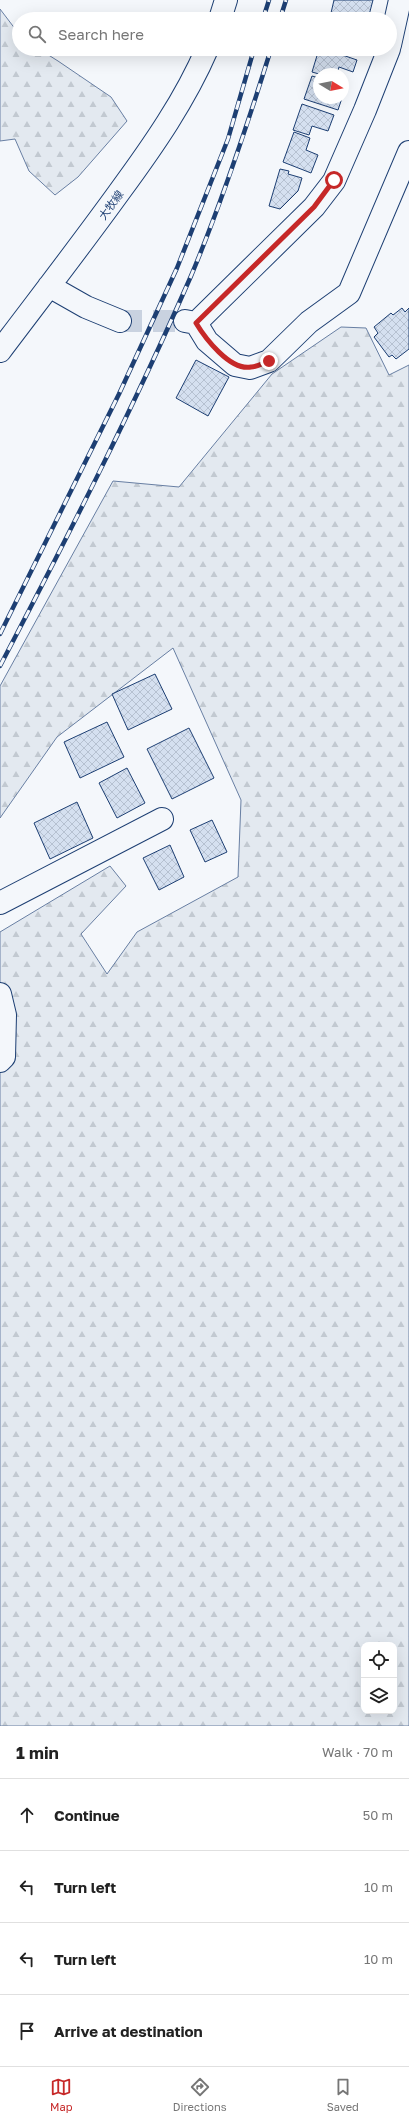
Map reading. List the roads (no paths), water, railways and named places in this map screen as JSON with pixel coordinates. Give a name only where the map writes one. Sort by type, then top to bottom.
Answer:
[{"type":"street","points":[[222,12],[226,0]]},
{"type":"street","points":[[397,14],[400,0]]},
{"type":"street","name":"大牧線","points":[[0,351],[80,247],[145,157],[172,116],[203,56]]},
{"type":"street","points":[[385,56],[365,110],[334,180],[314,207],[191,322],[207,341],[235,365],[250,368],[269,361],[309,322],[349,293],[409,152]]},
{"type":"street","points":[[49,286],[86,307],[120,321]]},
{"type":"street","points":[[0,903],[162,819]]},
{"type":"street","points":[[0,994],[5,1015],[4,1057],[0,1061]]},
{"type":"tunnel","points":[[120,321],[185,321]]},
{"type":"railway","points":[[265,12],[269,0]]},
{"type":"railway","points":[[282,12],[286,0]]},
{"type":"railway","points":[[0,634],[119,394],[177,268],[228,139],[252,56]]},
{"type":"railway","points":[[0,666],[99,473],[169,326],[191,276],[234,164],[269,56]]}]
